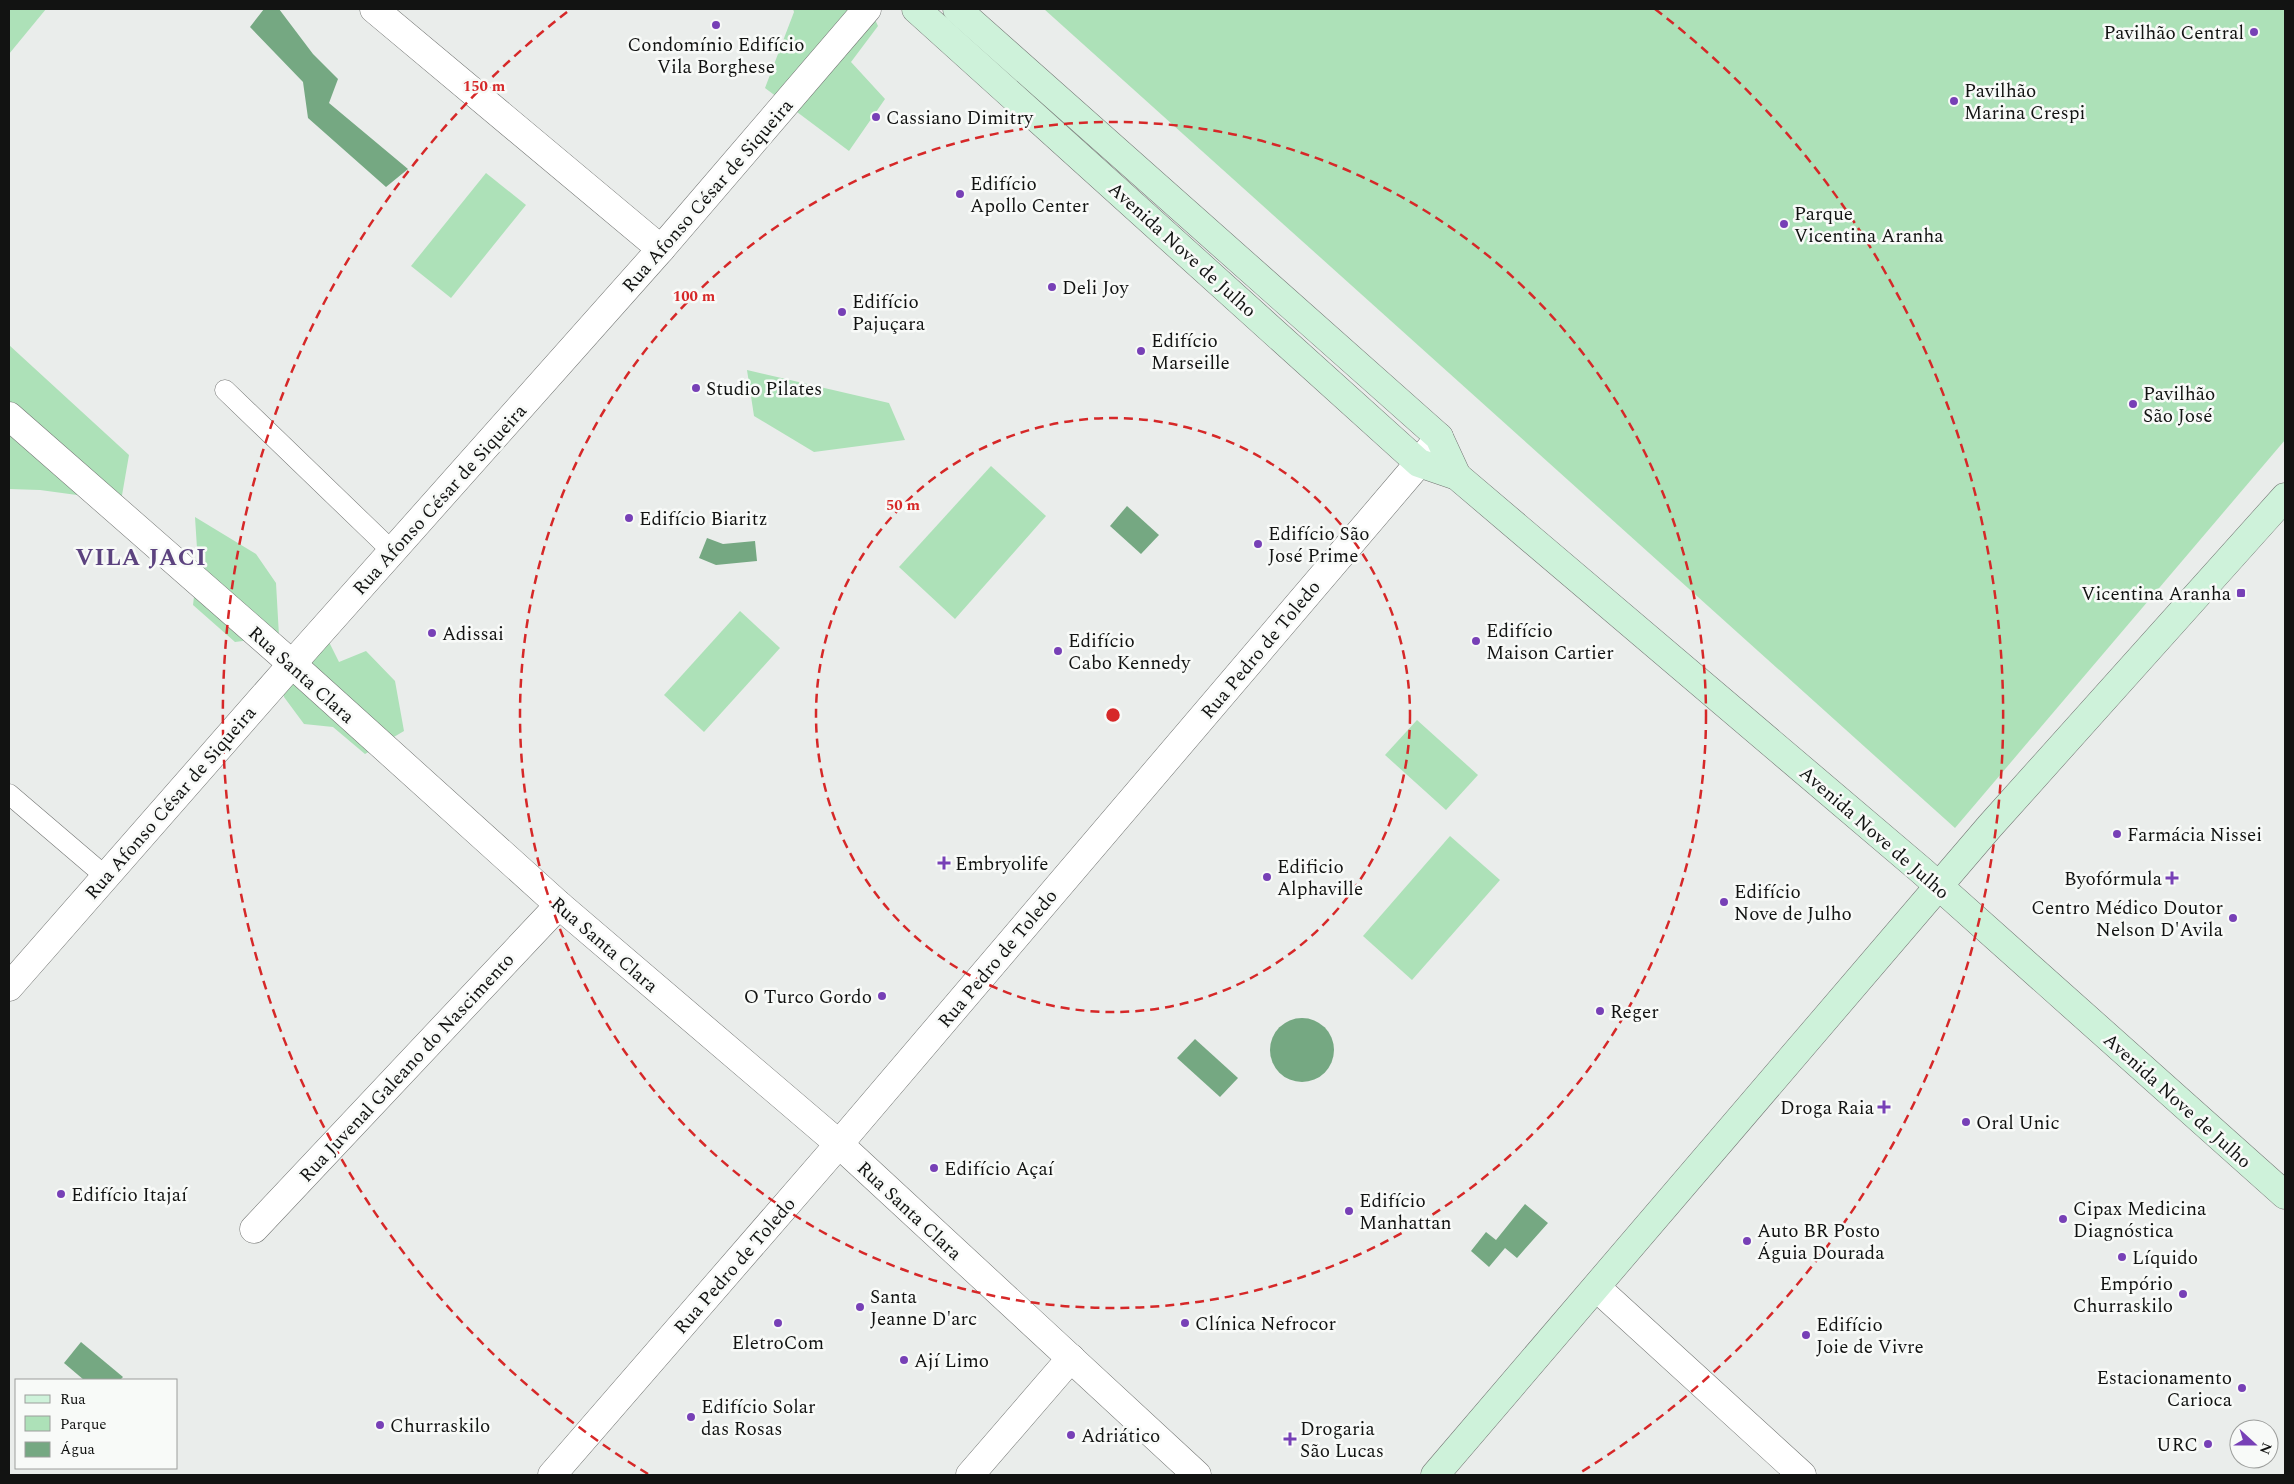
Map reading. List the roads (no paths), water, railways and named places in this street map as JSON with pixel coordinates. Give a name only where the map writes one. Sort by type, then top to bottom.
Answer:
[{"type":"main road","name":"Avenida Nove de Julho","points":[[916,9],[1419,463],[1457,476],[1939,886],[2285,1195]]},
{"type":"main road","name":"Avenida Nove de Julho","points":[[957,9],[1439,437],[1457,476]]},
{"type":"main road","points":[[1435,1475],[1597,1288],[1996,819],[2285,497]]},
{"type":"street","points":[[374,9],[661,249]]},
{"type":"street","name":"Rua Afonso César de Siqueira","points":[[9,987],[292,664],[661,249],[867,9]]},
{"type":"street","name":"Rua Santa Clara","points":[[9,416],[292,664],[559,905],[839,1144],[1197,1475]]},
{"type":"street","name":"Rua Pedro de Toledo","points":[[552,1475],[839,1144],[1419,463],[1439,437]]},
{"type":"street","name":"Rua Juvenal Galeano do Nascimento","points":[[254,1229],[559,905]]},
{"type":"street","points":[[1597,1288],[1802,1475]]},
{"type":"street","points":[[970,1475],[1071,1358]]},
{"type":"lane","points":[[225,390],[392,551]]},
{"type":"lane","points":[[9,794],[105,876]]},
{"type":"water","points":[[264,9],[279,9],[313,54],[338,79],[329,103],[408,169],[386,187],[308,118],[303,82],[250,27]]},
{"type":"water","points":[[1127,506],[1159,535],[1141,554],[1110,526]]},
{"type":"water","points":[[707,538],[723,544],[755,541],[757,561],[716,565],[699,558]]},
{"type":"water","points":[[1296,1018],[1308,1018],[1325,1027],[1332,1038],[1334,1050],[1332,1062],[1325,1073],[1308,1082],[1296,1082],[1284,1077],[1275,1068],[1270,1056],[1270,1044],[1275,1032],[1284,1023]]},
{"type":"water","points":[[1195,1039],[1238,1078],[1220,1097],[1177,1058]]},
{"type":"water","points":[[1525,1204],[1548,1223],[1517,1258],[1505,1248],[1489,1267],[1471,1251],[1486,1232],[1496,1240]]},
{"type":"water","points":[[81,1342],[123,1377],[121,1379],[83,1379],[64,1363]]},
{"type":"place","name":"Condomínio Edifício Vila Borghese","points":[[716,25]]},
{"type":"place","name":"Pavilhão Central","points":[[2254,32]]},
{"type":"place","name":"Pavilhão Marina Crespi","points":[[1954,101]]},
{"type":"place","name":"Cassiano Dimitry","points":[[876,117]]},
{"type":"place","name":"Edifício Apollo Center","points":[[960,194]]},
{"type":"place","name":"Parque Vicentina Aranha","points":[[1784,224]]},
{"type":"place","name":"Deli Joy","points":[[1052,287]]},
{"type":"place","name":"Edifício Pajuçara","points":[[842,312]]},
{"type":"place","name":"Edifício Marseille","points":[[1141,351]]},
{"type":"place","name":"Studio Pilates","points":[[696,388]]},
{"type":"place","name":"Pavilhão São José","points":[[2133,404]]},
{"type":"place","name":"Edifício Biaritz","points":[[629,518]]},
{"type":"place","name":"Edifício São José Prime","points":[[1258,544]]},
{"type":"place","name":"Vicentina Aranha","points":[[2241,593]]},
{"type":"place","name":"Adissai","points":[[432,633]]},
{"type":"place","name":"Edifício Maison Cartier","points":[[1476,641]]},
{"type":"place","name":"Edifício Cabo Kennedy","points":[[1058,651]]},
{"type":"place","name":"Farmácia Nissei","points":[[2117,834]]},
{"type":"place","name":"Embryolife","points":[[944,863]]},
{"type":"place","name":"Edificio Alphaville","points":[[1267,877]]},
{"type":"place","name":"Byofórmula","points":[[2172,878]]},
{"type":"place","name":"Edifício Nove de Julho","points":[[1724,902]]},
{"type":"place","name":"Centro Médico Doutor Nelson D'Avila","points":[[2233,918]]},
{"type":"place","name":"O Turco Gordo","points":[[882,996]]},
{"type":"place","name":"Reger","points":[[1600,1011]]},
{"type":"place","name":"Droga Raia","points":[[1884,1107]]},
{"type":"place","name":"Oral Unic","points":[[1966,1122]]},
{"type":"place","name":"Edifício Açaí","points":[[934,1168]]},
{"type":"place","name":"Edifício Itajaí","points":[[61,1194]]},
{"type":"place","name":"Edifício Manhattan","points":[[1349,1211]]},
{"type":"place","name":"Cipax Medicina Diagnóstica","points":[[2063,1219]]},
{"type":"place","name":"Auto BR Posto Águia Dourada","points":[[1747,1241]]},
{"type":"place","name":"Líquido","points":[[2122,1257]]},
{"type":"place","name":"Empório Churraskilo","points":[[2183,1294]]},
{"type":"place","name":"Santa Jeanne D'arc","points":[[860,1307]]},
{"type":"place","name":"EletroCom","points":[[778,1323]]},
{"type":"place","name":"Clínica Nefrocor","points":[[1185,1323]]},
{"type":"place","name":"Edifício Joie de Vivre","points":[[1806,1335]]},
{"type":"place","name":"Ají Limo","points":[[904,1360]]},
{"type":"place","name":"Estacionamento Carioca","points":[[2242,1388]]},
{"type":"place","name":"Edifício Solar das Rosas","points":[[691,1417]]},
{"type":"place","name":"Churraskilo","points":[[380,1425]]},
{"type":"place","name":"Adriático","points":[[1071,1435]]},
{"type":"place","name":"Drogaria São Lucas","points":[[1290,1439]]},
{"type":"place","name":"URC","points":[[2208,1444]]},
{"type":"district","name":"VILA JACI","points":[[141,557]]}]
